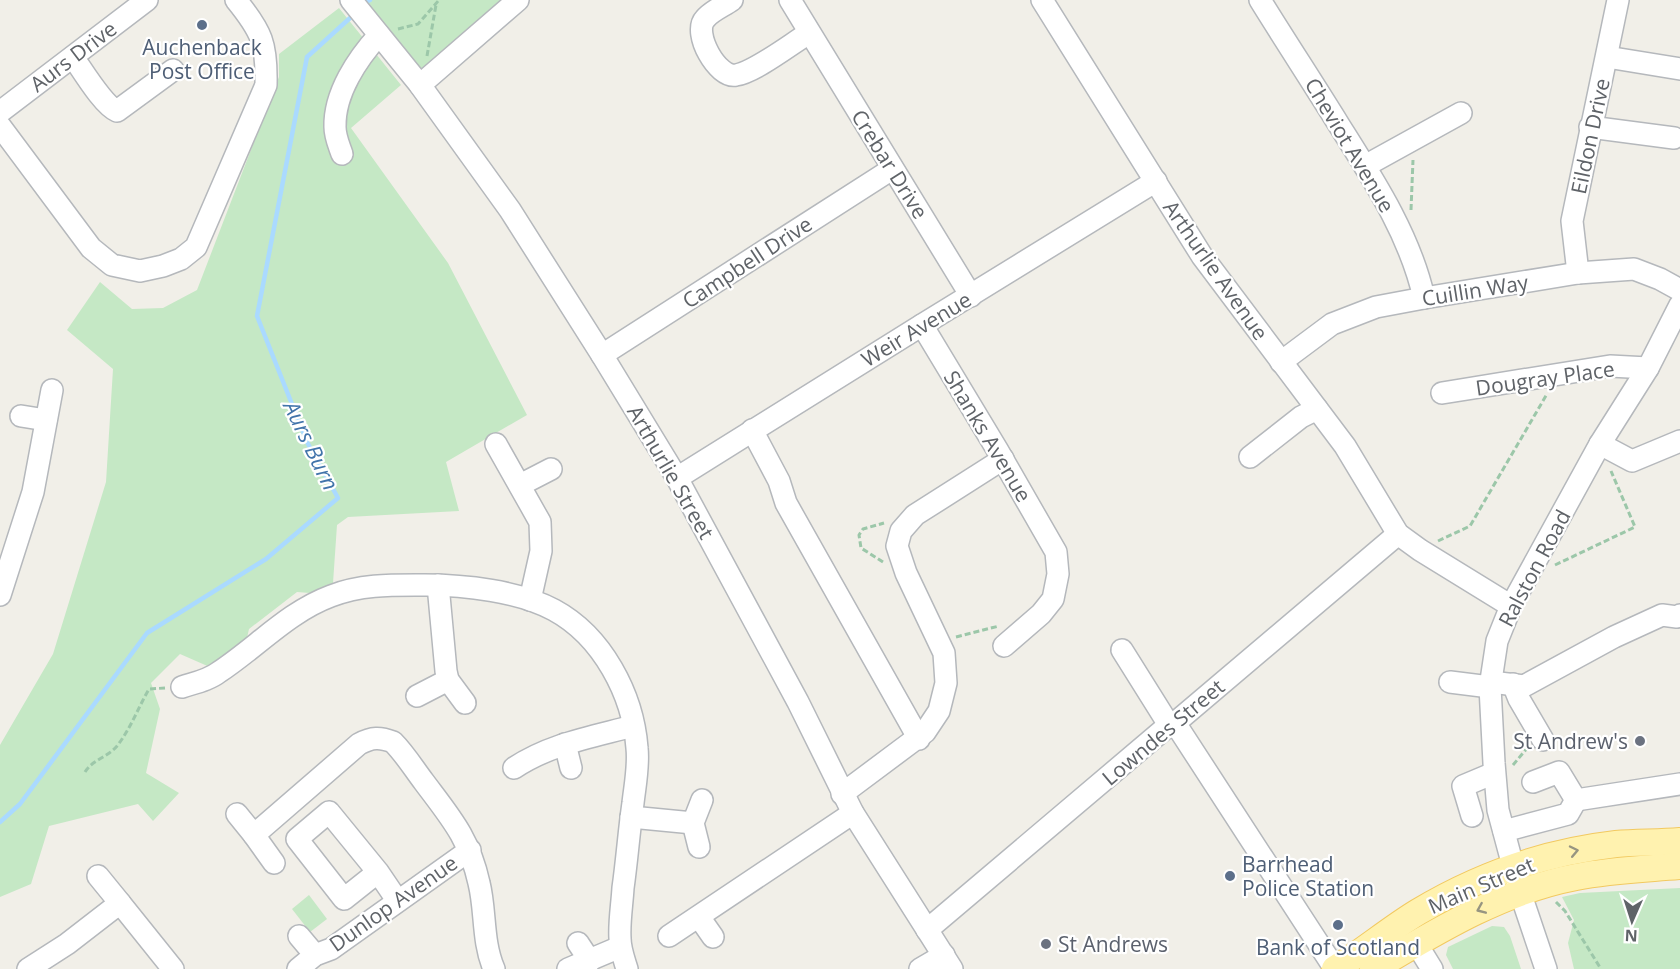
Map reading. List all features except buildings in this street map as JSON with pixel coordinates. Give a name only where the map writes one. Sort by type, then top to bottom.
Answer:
[{"type":"main road","name":"Main Street","points":[[1335,969],[1416,913],[1453,893],[1514,867],[1576,850],[1615,844],[1680,841]]},
{"type":"main road","name":"Main Street","points":[[1373,969],[1461,918],[1520,892],[1577,877],[1680,866]]},
{"type":"street","name":"Aurs Drive","points":[[0,112],[147,0]]},
{"type":"street","points":[[0,126],[91,248],[112,265],[140,271],[181,259],[196,247],[266,85],[263,39],[236,0]]},
{"type":"street","name":"Arthurlie Street","points":[[351,0],[420,85],[510,210],[602,355],[677,478],[798,702],[842,794],[948,962]]},
{"type":"street","points":[[420,85],[518,0]]},
{"type":"street","points":[[732,0],[704,19],[701,27],[701,35],[706,48],[726,74],[734,76],[746,72],[809,33]]},
{"type":"street","name":"Crebar Drive","points":[[790,0],[970,296]]},
{"type":"street","name":"Arthurlie Avenue","points":[[1042,0],[1202,256],[1345,446],[1398,534]]},
{"type":"street","name":"Cheviot Avenue","points":[[1260,0],[1365,166],[1403,235],[1418,271],[1424,298]]},
{"type":"street","name":"Eildon Drive","points":[[1578,273],[1572,221],[1618,0]]},
{"type":"street","points":[[342,154],[336,138],[337,108],[364,51],[379,35]]},
{"type":"street","points":[[73,57],[107,103],[117,111],[173,70]]},
{"type":"street","points":[[1607,57],[1680,69]]},
{"type":"street","points":[[1365,166],[1461,113]]},
{"type":"street","points":[[1590,127],[1674,138]]},
{"type":"street","name":"Campbell Drive","points":[[602,355],[892,169]]},
{"type":"street","name":"Weir Avenue","points":[[677,478],[921,325],[1156,182]]},
{"type":"street","name":"Cuillin Way","points":[[1281,362],[1332,324],[1376,307],[1424,298],[1578,273],[1634,269],[1680,290]]},
{"type":"street","name":"Ralston Road","points":[[1546,969],[1520,892],[1498,810],[1503,770],[1491,684],[1497,641],[1511,606],[1597,450],[1648,368],[1680,305]]},
{"type":"street","name":"Shanks Avenue","points":[[921,325],[1054,547],[1058,574],[1053,599],[1041,614],[1004,646]]},
{"type":"street","name":"Dougray Place","points":[[1442,393],[1610,366],[1648,368]]},
{"type":"street","points":[[0,594],[33,492],[52,390]]},
{"type":"street","points":[[1250,457],[1301,417],[1317,408]]},
{"type":"street","points":[[21,416],[46,420]]},
{"type":"street","points":[[752,430],[779,481],[789,509],[918,738]]},
{"type":"street","points":[[1597,450],[1632,461],[1680,441]]},
{"type":"street","points":[[496,444],[540,522],[541,551],[530,600]]},
{"type":"street","points":[[842,794],[918,738],[939,711],[946,683],[944,653],[897,546],[901,531],[915,515],[1003,459]]},
{"type":"street","points":[[520,485],[551,469]]},
{"type":"street","points":[[1398,534],[1511,606]]},
{"type":"street","name":"Lowndes Street","points":[[927,930],[1398,534]]},
{"type":"street","points":[[438,585],[448,680],[465,703]]},
{"type":"street","points":[[182,687],[217,674],[289,619],[317,602],[334,594],[364,586],[438,585],[501,593],[554,609],[579,627],[600,650],[629,704],[638,749],[621,909],[620,947],[627,969]]},
{"type":"street","points":[[1450,682],[1524,686],[1614,637],[1662,615],[1677,617],[1680,615]]},
{"type":"street","points":[[1122,650],[1335,969]]},
{"type":"street","points":[[417,696],[448,680]]},
{"type":"street","points":[[1513,684],[1542,739]]},
{"type":"street","points":[[514,768],[533,755],[633,726]]},
{"type":"street","points":[[254,835],[359,744],[371,738],[393,742],[461,832],[470,850],[480,885],[483,927],[494,969]]},
{"type":"street","points":[[565,744],[572,768]]},
{"type":"street","points":[[1472,816],[1463,786],[1503,770]]},
{"type":"street","points":[[1533,782],[1559,772],[1576,800]]},
{"type":"street","points":[[1576,800],[1680,784]]},
{"type":"street","points":[[699,847],[693,824],[702,800]]},
{"type":"street","points":[[1504,831],[1568,814],[1576,800]]},
{"type":"street","points":[[669,936],[853,813]]},
{"type":"street","points":[[237,814],[274,862]]},
{"type":"street","points":[[631,818],[693,824]]},
{"type":"street","name":"Dunlop Avenue","points":[[298,969],[315,955],[331,949],[470,850]]},
{"type":"street","points":[[378,872],[398,900]]},
{"type":"street","points":[[98,876],[173,969]]},
{"type":"street","points":[[28,969],[67,944],[120,903]]},
{"type":"street","points":[[699,917],[713,937]]},
{"type":"street","name":"Dunlop Avenue","points":[[299,936],[315,955]]},
{"type":"street","points":[[578,943],[590,961]]},
{"type":"street","points":[[1416,943],[1432,969]]},
{"type":"street","points":[[568,969],[620,947]]},
{"type":"street","points":[[920,969],[948,962]]},
{"type":"path","points":[[379,35],[418,24],[439,0]]},
{"type":"path","points":[[420,85],[436,5]]},
{"type":"path","points":[[1403,235],[1411,230],[1413,149],[1409,141]]},
{"type":"path","points":[[1420,550],[1470,526],[1558,374]]},
{"type":"path","points":[[1537,561],[1551,567],[1635,527],[1608,462],[1597,450]]},
{"type":"path","points":[[938,641],[1001,625]]},
{"type":"path","points":[[85,772],[89,765],[103,758],[115,748],[129,730],[149,689],[182,687]]},
{"type":"path","points":[[1503,770],[1526,749],[1542,739]]},
{"type":"path","points":[[1556,902],[1565,911],[1601,969]]},
{"type":"green space","points":[[365,0],[513,0],[423,80]]},
{"type":"green space","points":[[339,8],[401,85],[351,128],[448,263],[527,415],[446,462],[459,511],[348,517],[337,525],[333,583],[310,593],[297,592],[249,629],[246,642],[212,668],[180,654],[151,683],[160,709],[146,773],[179,793],[153,821],[138,804],[49,826],[31,884],[0,897],[0,745],[53,654],[106,482],[113,369],[67,330],[100,282],[132,309],[163,308],[197,290],[279,77],[279,54]]},
{"type":"green space","points":[[1680,888],[1680,969],[1574,969],[1568,943],[1574,920],[1562,897],[1580,893]]},
{"type":"green space","points":[[309,895],[327,919],[310,932],[292,909]]},
{"type":"green space","points":[[1492,926],[1504,927],[1510,936],[1521,969],[1453,969],[1446,955],[1448,947]]},
{"type":"waterway","name":"Aurs Burn","points":[[0,822],[20,804],[147,633],[266,559],[338,498],[307,442],[257,316],[307,57],[350,18]]},
{"type":"place","name":"Auchenback Post Office","points":[[202,25]]},
{"type":"place","name":"St Andrew's","points":[[1640,741]]},
{"type":"place","name":"Barrhead Police Station","points":[[1230,876]]},
{"type":"place","name":"Bank of Scotland","points":[[1338,925]]},
{"type":"place","name":"St Andrews","points":[[1046,944]]}]
